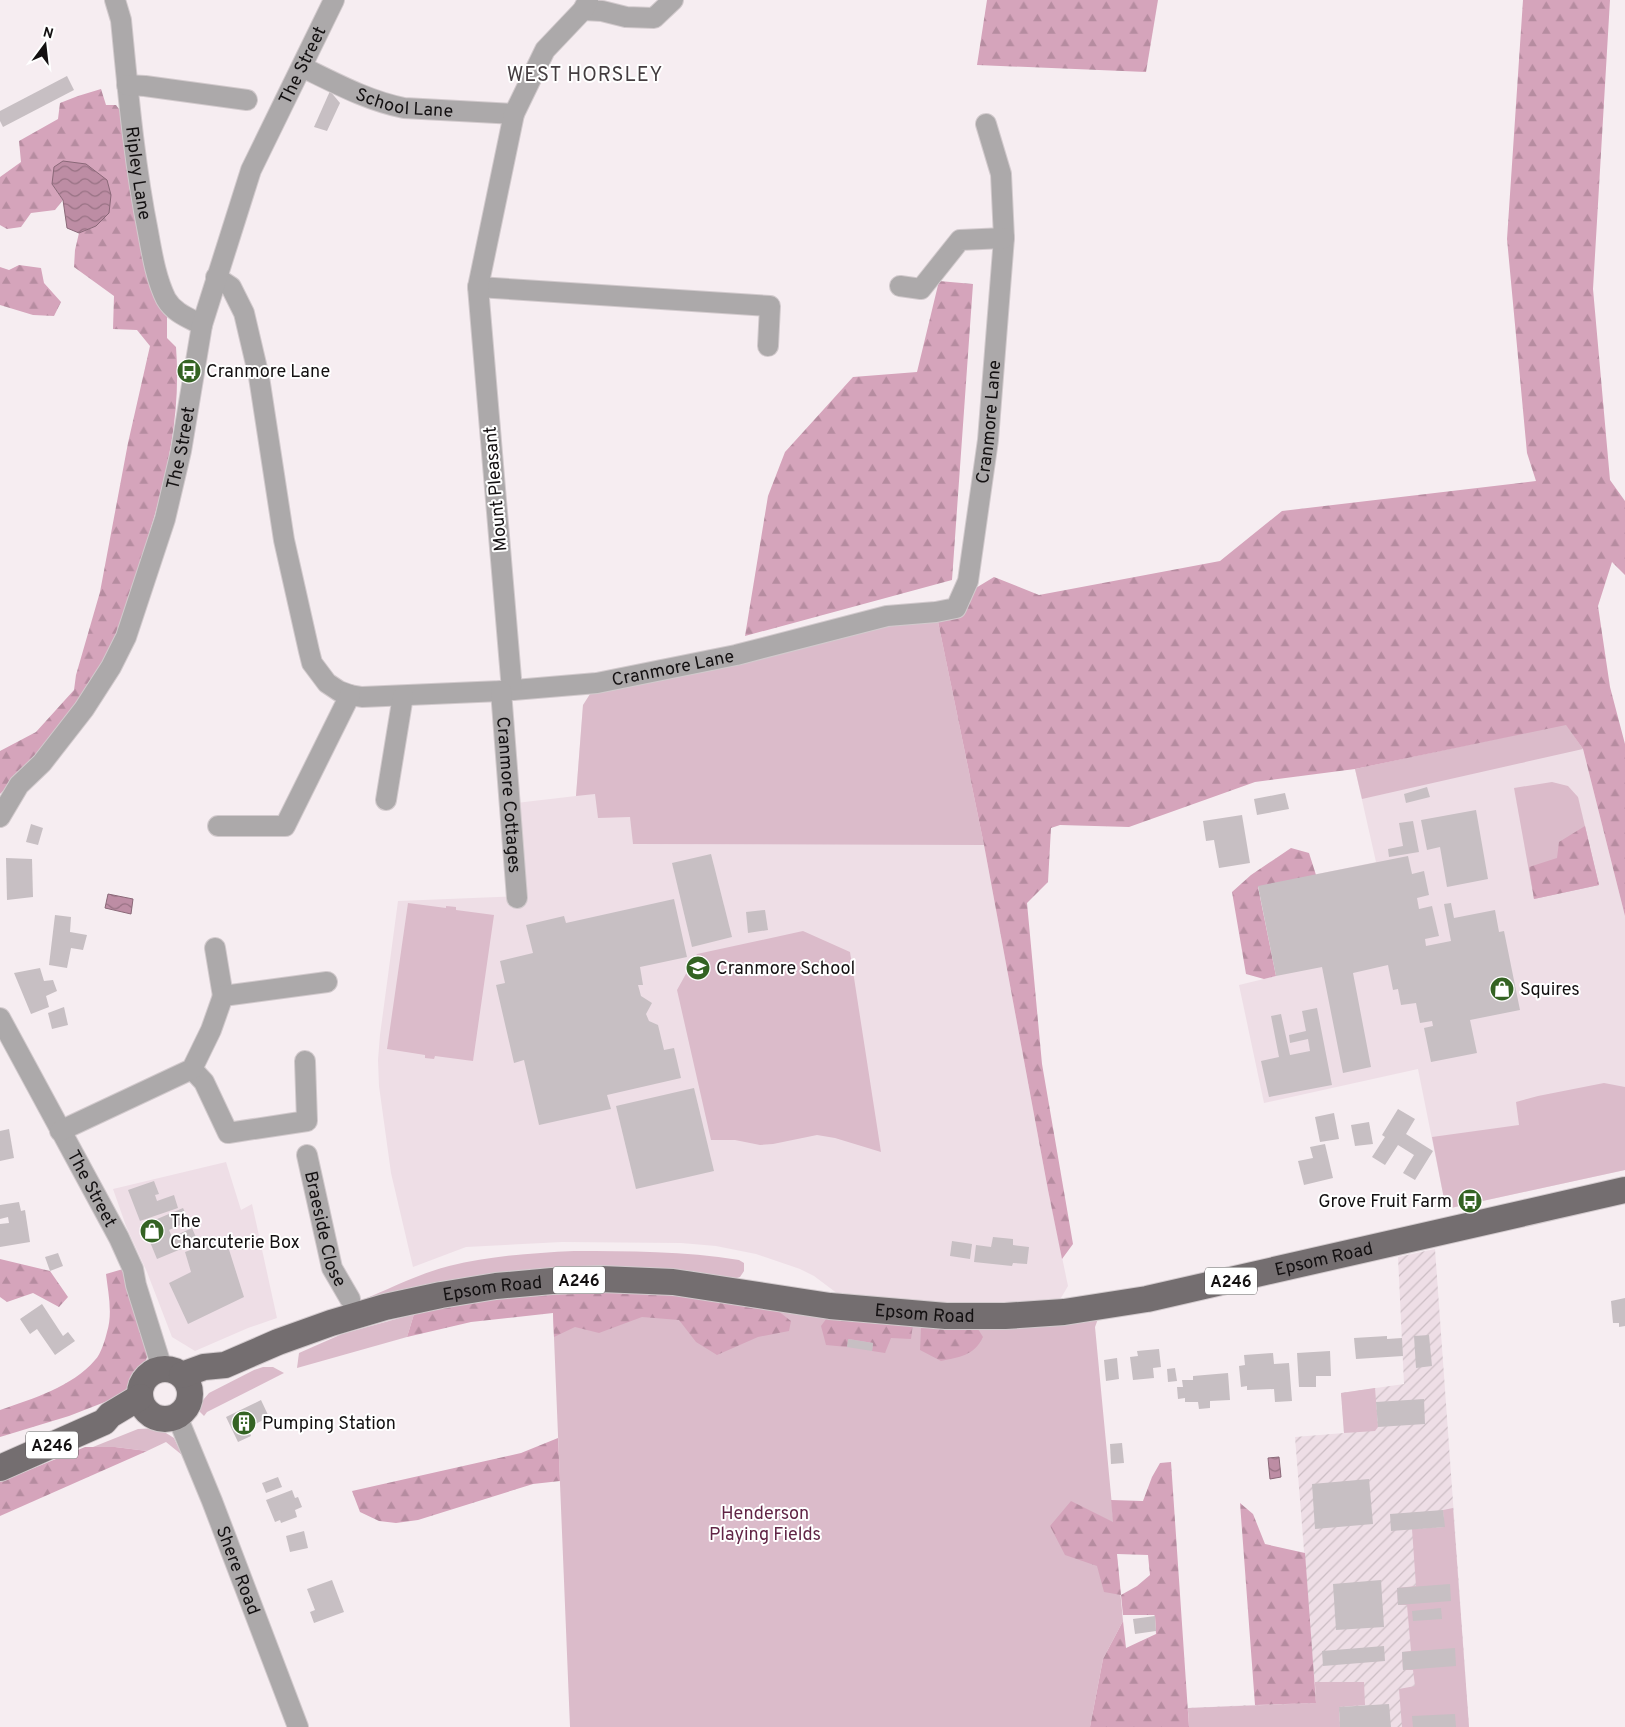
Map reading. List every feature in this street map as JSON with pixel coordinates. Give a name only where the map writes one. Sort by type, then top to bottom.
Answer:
[{"type":"main road","name":"Epsom Road","points":[[178,1379],[210,1381],[226,1365],[278,1342],[331,1323],[385,1307],[441,1295],[505,1285],[552,1281],[617,1280],[673,1282],[830,1306],[946,1316],[1005,1316],[1064,1312],[1147,1300],[1625,1190]]},
{"type":"main road","points":[[147,1376],[178,1379],[188,1402],[185,1409],[177,1416],[167,1418],[159,1418],[146,1406],[142,1383],[147,1376]]},
{"type":"main road","name":"A246","points":[[0,1468],[104,1422],[114,1422],[146,1406]]},
{"type":"street","name":"Ripley Lane","points":[[115,0],[121,20],[141,198],[160,282],[166,299],[172,308],[202,325]]},
{"type":"street","name":"The Street","points":[[0,818],[20,785],[42,763],[84,709],[111,667],[126,636],[165,519],[181,451],[202,325],[216,277],[251,170],[334,0]]},
{"type":"street","points":[[586,5],[602,11],[626,16],[654,18],[673,0]]},
{"type":"street","name":"Mount Pleasant","points":[[507,691],[478,287],[514,114],[545,50],[586,5]]},
{"type":"street","name":"School Lane","points":[[302,67],[363,96],[390,105],[404,108],[514,114]]},
{"type":"street","points":[[127,86],[145,86],[247,100]]},
{"type":"street","name":"Cranmore Lane","points":[[216,277],[231,287],[244,313],[262,394],[284,540],[312,663],[327,683],[339,691],[362,697],[507,691],[597,683],[736,655],[887,616],[936,612],[956,608],[968,581],[988,440],[1004,238],[1001,174],[986,124]]},
{"type":"street","points":[[900,286],[921,289],[960,240],[1004,238]]},
{"type":"street","points":[[478,287],[770,306],[768,346]]},
{"type":"street","name":"Cranmore Cottages","points":[[507,691],[517,898]]},
{"type":"street","points":[[218,826],[285,826],[350,695]]},
{"type":"street","points":[[386,800],[403,696]]},
{"type":"street","points":[[60,1131],[192,1069],[211,1030],[223,996],[215,948]]},
{"type":"street","points":[[223,996],[327,982]]},
{"type":"street","name":"The Street","points":[[0,1018],[103,1207],[133,1269],[136,1285],[178,1379]]},
{"type":"street","points":[[192,1069],[204,1082],[228,1133],[307,1121],[305,1060]]},
{"type":"street","name":"Braeside Close","points":[[306,1155],[332,1268],[350,1299]]},
{"type":"street","name":"Shere Road","points":[[177,1416],[212,1501],[298,1727]]},
{"type":"shaded area","name":"Cranmore School","points":[[936,612],[984,845],[1048,1190],[1068,1286],[1058,1303],[976,1306],[842,1297],[814,1276],[800,1269],[756,1254],[716,1246],[681,1243],[562,1242],[466,1247],[413,1267],[391,1173],[379,1086],[378,1060],[380,1035],[398,901],[524,896],[516,803],[576,796],[583,705]]},
{"type":"shaded area","points":[[1583,749],[1625,916],[1625,1170],[1446,1209],[1418,1069],[1264,1103],[1239,985],[1276,976],[1258,886],[1376,862],[1355,769]]},
{"type":"shaded area","points":[[226,1162],[241,1210],[252,1204],[277,1318],[248,1328],[195,1351],[172,1337],[147,1272],[126,1226],[113,1189]]},
{"type":"shaded area","points":[[1435,1249],[1469,1727],[1189,1727],[1188,1708],[1316,1702],[1295,1437],[1344,1433],[1341,1393],[1404,1384],[1398,1257]]},
{"type":"green space","points":[[987,0],[1158,0],[1146,72],[977,65]]},
{"type":"green space","points":[[1523,0],[1610,0],[1593,289],[1610,480],[1625,501],[1625,575],[1612,562],[1598,606],[1610,687],[1625,744],[1625,916],[1583,749],[1566,725],[1355,769],[1255,782],[1129,827],[1060,825],[1051,828],[1048,882],[1027,903],[1042,1064],[1073,1244],[1062,1259],[984,845],[936,612],[994,577],[1039,595],[1220,561],[1282,511],[1536,481],[1527,453],[1507,239]]},
{"type":"green space","points":[[101,89],[106,105],[116,105],[125,117],[155,296],[167,316],[167,338],[176,347],[176,403],[173,430],[169,457],[156,510],[124,612],[105,659],[71,712],[30,762],[0,794],[0,751],[36,732],[74,690],[76,675],[100,592],[128,443],[150,346],[137,330],[113,329],[114,296],[74,267],[79,233],[96,226],[52,184],[63,200],[55,210],[31,213],[21,227],[7,229],[0,225],[0,177],[21,162],[19,141],[58,119],[60,103]]},
{"type":"green space","points":[[19,265],[41,268],[44,283],[61,302],[54,316],[33,315],[0,305],[0,267],[9,270]]},
{"type":"green space","points":[[939,281],[973,284],[952,580],[745,636],[768,496],[785,452],[853,377],[917,372]]},
{"type":"green space","points":[[936,612],[984,845],[633,844],[630,817],[598,818],[595,794],[576,796],[583,705],[597,683]]},
{"type":"green space","points":[[1566,724],[1583,749],[1362,799],[1355,769]]},
{"type":"green space","points":[[1552,782],[1568,786],[1578,797],[1599,885],[1534,899],[1514,788]]},
{"type":"green space","points":[[1585,826],[1599,885],[1534,899],[1529,867],[1557,858],[1559,842]]},
{"type":"green space","points":[[1291,848],[1309,853],[1316,875],[1258,887],[1276,976],[1264,979],[1246,974],[1232,892],[1251,875]]},
{"type":"green space","points":[[408,903],[446,908],[446,906],[456,907],[456,910],[494,915],[473,1061],[435,1056],[434,1059],[425,1058],[425,1055],[387,1049]]},
{"type":"green space","points":[[803,931],[850,952],[881,1152],[835,1138],[817,1135],[760,1145],[735,1140],[711,1140],[677,990],[697,954]]},
{"type":"green space","points":[[1604,1083],[1625,1087],[1625,1170],[1446,1209],[1432,1137],[1519,1125],[1516,1102]]},
{"type":"green space","points":[[574,1251],[656,1252],[718,1257],[739,1260],[744,1263],[744,1271],[740,1277],[730,1280],[360,1301],[415,1277],[449,1266],[511,1256]]},
{"type":"green space","points":[[0,1259],[50,1271],[68,1297],[59,1307],[33,1293],[7,1302],[0,1297]]},
{"type":"green space","points":[[123,1269],[144,1333],[147,1357],[141,1377],[123,1395],[69,1416],[0,1437],[0,1410],[63,1385],[86,1369],[97,1357],[105,1339],[110,1317],[106,1274]]},
{"type":"green space","points":[[604,1287],[773,1307],[791,1321],[789,1331],[758,1337],[717,1355],[696,1342],[679,1320],[642,1317],[599,1333],[575,1327],[554,1337],[553,1313],[471,1322],[407,1337],[414,1314],[473,1299]]},
{"type":"green space","name":"Henderson Playing Fields","points":[[552,1289],[1098,1319],[1095,1327],[1123,1621],[1103,1659],[1090,1727],[570,1727]]},
{"type":"green space","points":[[414,1314],[407,1337],[297,1368],[299,1353],[342,1334]]},
{"type":"green space","points":[[829,1315],[913,1324],[911,1339],[891,1338],[885,1353],[872,1351],[873,1343],[849,1339],[847,1347],[826,1345],[821,1326]]},
{"type":"green space","points":[[925,1326],[978,1329],[983,1337],[971,1352],[960,1357],[941,1361],[920,1350],[921,1328]]},
{"type":"green space","points":[[263,1367],[273,1367],[284,1373],[207,1412],[204,1416],[200,1412],[198,1406],[209,1393]]},
{"type":"green space","points":[[1375,1388],[1378,1427],[1375,1431],[1344,1433],[1341,1393]]},
{"type":"green space","points":[[158,1428],[174,1438],[182,1455],[166,1442],[147,1451],[115,1447],[93,1447],[138,1429]]},
{"type":"green space","points":[[558,1438],[560,1481],[533,1484],[418,1520],[396,1523],[379,1521],[360,1512],[352,1491],[521,1453]]},
{"type":"green space","points":[[85,1447],[115,1447],[147,1451],[0,1516],[0,1482]]},
{"type":"green space","points":[[1171,1462],[1189,1727],[1090,1727],[1103,1659],[1123,1621],[1126,1648],[1156,1634],[1155,1616],[1123,1615],[1121,1595],[1104,1592],[1097,1566],[1065,1555],[1050,1526],[1071,1501],[1113,1522],[1111,1500],[1143,1501],[1152,1477],[1160,1463]],"holes":[[[1117,1554],[1148,1555],[1150,1575],[1137,1586],[1121,1595]]]},
{"type":"green space","points":[[1240,1503],[1253,1514],[1265,1544],[1305,1553],[1316,1703],[1255,1705]]},
{"type":"green space","points":[[1453,1508],[1469,1727],[1402,1727],[1399,1689],[1415,1686],[1413,1670],[1403,1670],[1402,1652],[1411,1651],[1407,1605],[1398,1605],[1397,1588],[1416,1586],[1412,1529],[1444,1527],[1443,1510]]},
{"type":"green space","points":[[1315,1682],[1364,1682],[1365,1705],[1339,1707],[1340,1727],[1189,1727],[1188,1708],[1316,1703]]},
{"type":"water","points":[[63,161],[86,164],[107,180],[111,195],[109,213],[96,226],[79,233],[67,228],[63,200],[52,184],[54,167]]},
{"type":"water","points":[[108,894],[133,899],[131,914],[105,908]]},
{"type":"water","points":[[1279,1457],[1281,1477],[1270,1479],[1268,1458]]},
{"type":"building","points":[[67,76],[74,90],[3,127],[0,121],[0,111]]},
{"type":"building","points":[[330,91],[340,103],[327,131],[314,127]]},
{"type":"building","points":[[1427,787],[1430,797],[1406,803],[1404,794]]},
{"type":"building","points":[[1285,793],[1289,809],[1257,815],[1254,799]]},
{"type":"building","points":[[1476,810],[1488,879],[1447,887],[1440,847],[1427,850],[1421,820]]},
{"type":"building","points":[[1242,815],[1250,863],[1219,868],[1214,840],[1206,841],[1203,821]]},
{"type":"building","points":[[1413,821],[1419,852],[1389,857],[1388,849],[1403,846],[1399,823]]},
{"type":"building","points":[[31,824],[43,828],[38,845],[26,842]]},
{"type":"building","points":[[711,854],[732,937],[692,947],[672,863]]},
{"type":"building","points":[[1408,856],[1412,874],[1424,871],[1429,895],[1417,898],[1419,909],[1432,906],[1439,936],[1425,939],[1426,946],[1451,941],[1444,904],[1451,903],[1454,918],[1495,910],[1499,932],[1504,931],[1520,1010],[1470,1020],[1477,1053],[1431,1062],[1424,1028],[1433,1026],[1432,1021],[1420,1023],[1416,1003],[1401,1005],[1398,989],[1393,990],[1388,965],[1353,973],[1371,1067],[1343,1073],[1322,967],[1276,976],[1258,886]]},
{"type":"building","points":[[6,858],[32,859],[33,897],[7,900]]},
{"type":"building","points":[[674,899],[687,957],[640,967],[643,985],[638,985],[641,996],[652,1003],[646,1014],[649,1021],[658,1025],[664,1050],[674,1048],[681,1078],[607,1095],[611,1109],[539,1125],[524,1060],[514,1063],[496,985],[505,983],[500,961],[533,953],[526,925],[564,916],[566,923]]},
{"type":"building","points":[[765,910],[768,930],[748,933],[746,912]]},
{"type":"building","points":[[55,915],[71,917],[70,932],[87,935],[83,950],[71,948],[67,968],[49,965]]},
{"type":"building","points":[[40,968],[44,981],[53,980],[57,991],[46,996],[49,1007],[31,1014],[14,973]]},
{"type":"building","points":[[64,1007],[68,1025],[52,1029],[48,1013]]},
{"type":"building","points":[[1317,1008],[1332,1085],[1269,1097],[1261,1061],[1279,1057],[1271,1016],[1281,1014],[1290,1055],[1310,1051],[1308,1039],[1290,1043],[1289,1035],[1306,1031],[1302,1011]]},
{"type":"building","points":[[694,1088],[714,1171],[636,1189],[616,1106]]},
{"type":"building","points":[[1398,1109],[1415,1119],[1406,1134],[1433,1151],[1415,1180],[1403,1173],[1414,1155],[1398,1145],[1385,1165],[1372,1157],[1385,1137],[1382,1135]]},
{"type":"building","points":[[1334,1113],[1339,1139],[1320,1142],[1315,1117]]},
{"type":"building","points":[[1369,1122],[1373,1144],[1355,1146],[1351,1125]]},
{"type":"building","points":[[9,1129],[14,1158],[0,1161],[0,1131]]},
{"type":"building","points":[[1325,1144],[1333,1178],[1304,1185],[1298,1161],[1313,1158],[1310,1147]]},
{"type":"building","points":[[154,1181],[159,1194],[155,1195],[157,1201],[174,1195],[178,1208],[140,1221],[128,1190]]},
{"type":"building","points":[[19,1202],[21,1211],[25,1210],[30,1242],[0,1247],[0,1224],[9,1223],[8,1217],[0,1219],[0,1205]]},
{"type":"building","points":[[183,1208],[189,1221],[169,1230],[172,1237],[192,1228],[198,1242],[157,1259],[143,1225]]},
{"type":"building","points":[[225,1237],[244,1297],[188,1324],[169,1283],[191,1272],[185,1252]]},
{"type":"building","points":[[993,1237],[1013,1239],[1013,1245],[1029,1247],[1027,1264],[1013,1263],[1012,1266],[974,1262],[976,1245],[991,1247]]},
{"type":"building","points":[[952,1241],[972,1244],[970,1259],[950,1256]]},
{"type":"building","points":[[58,1253],[63,1266],[50,1271],[45,1257]]},
{"type":"building","points":[[1625,1298],[1625,1326],[1619,1327],[1619,1323],[1613,1323],[1611,1301]]},
{"type":"building","points":[[42,1304],[63,1336],[68,1332],[75,1341],[55,1355],[37,1329],[30,1334],[20,1319]]},
{"type":"building","points":[[1429,1335],[1432,1366],[1416,1368],[1414,1336]]},
{"type":"building","points":[[1387,1336],[1387,1339],[1402,1338],[1403,1356],[1356,1359],[1354,1338]]},
{"type":"building","points":[[848,1339],[873,1343],[872,1351],[847,1347]]},
{"type":"building","points":[[1159,1349],[1161,1367],[1153,1368],[1154,1378],[1133,1380],[1130,1357],[1138,1356],[1137,1351]]},
{"type":"building","points":[[1330,1351],[1331,1376],[1316,1376],[1316,1387],[1299,1387],[1297,1353]]},
{"type":"building","points":[[1273,1353],[1274,1364],[1289,1363],[1292,1401],[1275,1402],[1274,1389],[1247,1390],[1247,1386],[1241,1387],[1239,1366],[1245,1365],[1244,1355]]},
{"type":"building","points":[[1117,1358],[1119,1379],[1106,1381],[1104,1360]]},
{"type":"building","points":[[1175,1368],[1177,1381],[1168,1382],[1167,1369]]},
{"type":"building","points":[[1228,1373],[1230,1400],[1210,1401],[1210,1408],[1199,1409],[1198,1402],[1185,1402],[1185,1398],[1178,1399],[1177,1387],[1183,1387],[1182,1380],[1193,1380],[1193,1376]]},
{"type":"building","points":[[1424,1399],[1425,1424],[1378,1427],[1376,1402]]},
{"type":"building","name":"Pumping Station","points":[[261,1400],[269,1417],[248,1428],[251,1436],[238,1442],[226,1417]]},
{"type":"building","points":[[1122,1443],[1124,1463],[1111,1464],[1110,1444]]},
{"type":"building","points":[[278,1477],[282,1487],[266,1493],[262,1483]]},
{"type":"building","points":[[1369,1479],[1373,1524],[1315,1529],[1312,1484]]},
{"type":"building","points":[[292,1490],[295,1498],[298,1497],[302,1507],[295,1510],[297,1517],[281,1523],[280,1520],[275,1522],[266,1500]]},
{"type":"building","points":[[1443,1510],[1445,1527],[1391,1531],[1390,1514]]},
{"type":"building","points":[[304,1531],[308,1548],[290,1552],[286,1536]]},
{"type":"building","points":[[332,1580],[344,1612],[314,1623],[310,1612],[315,1610],[307,1589]]},
{"type":"building","points":[[1381,1580],[1384,1627],[1336,1630],[1333,1584]]},
{"type":"building","points":[[1450,1584],[1451,1601],[1398,1605],[1397,1588]]},
{"type":"building","points":[[1441,1608],[1442,1619],[1413,1621],[1412,1611]]},
{"type":"building","points":[[1155,1616],[1156,1631],[1135,1634],[1133,1619]]},
{"type":"building","points":[[1384,1646],[1385,1661],[1323,1666],[1322,1651]]},
{"type":"building","points":[[1455,1648],[1456,1666],[1403,1670],[1402,1652]]},
{"type":"building","points":[[1389,1704],[1391,1727],[1340,1727],[1339,1707]]},
{"type":"building","points":[[1455,1714],[1456,1727],[1413,1727],[1412,1716]]},
{"type":"place","name":"Cranmore Lane","points":[[189,371]]},
{"type":"place","name":"Cranmore School","points":[[698,968]]},
{"type":"place","name":"Squires","points":[[1502,989]]},
{"type":"place","name":"Grove Fruit Farm","points":[[1470,1201]]},
{"type":"place","name":"The Charcuterie Box","points":[[152,1231]]},
{"type":"place","name":"Pumping Station","points":[[244,1423]]},
{"type":"district","name":"WEST HORSLEY","points":[[585,74]]}]
